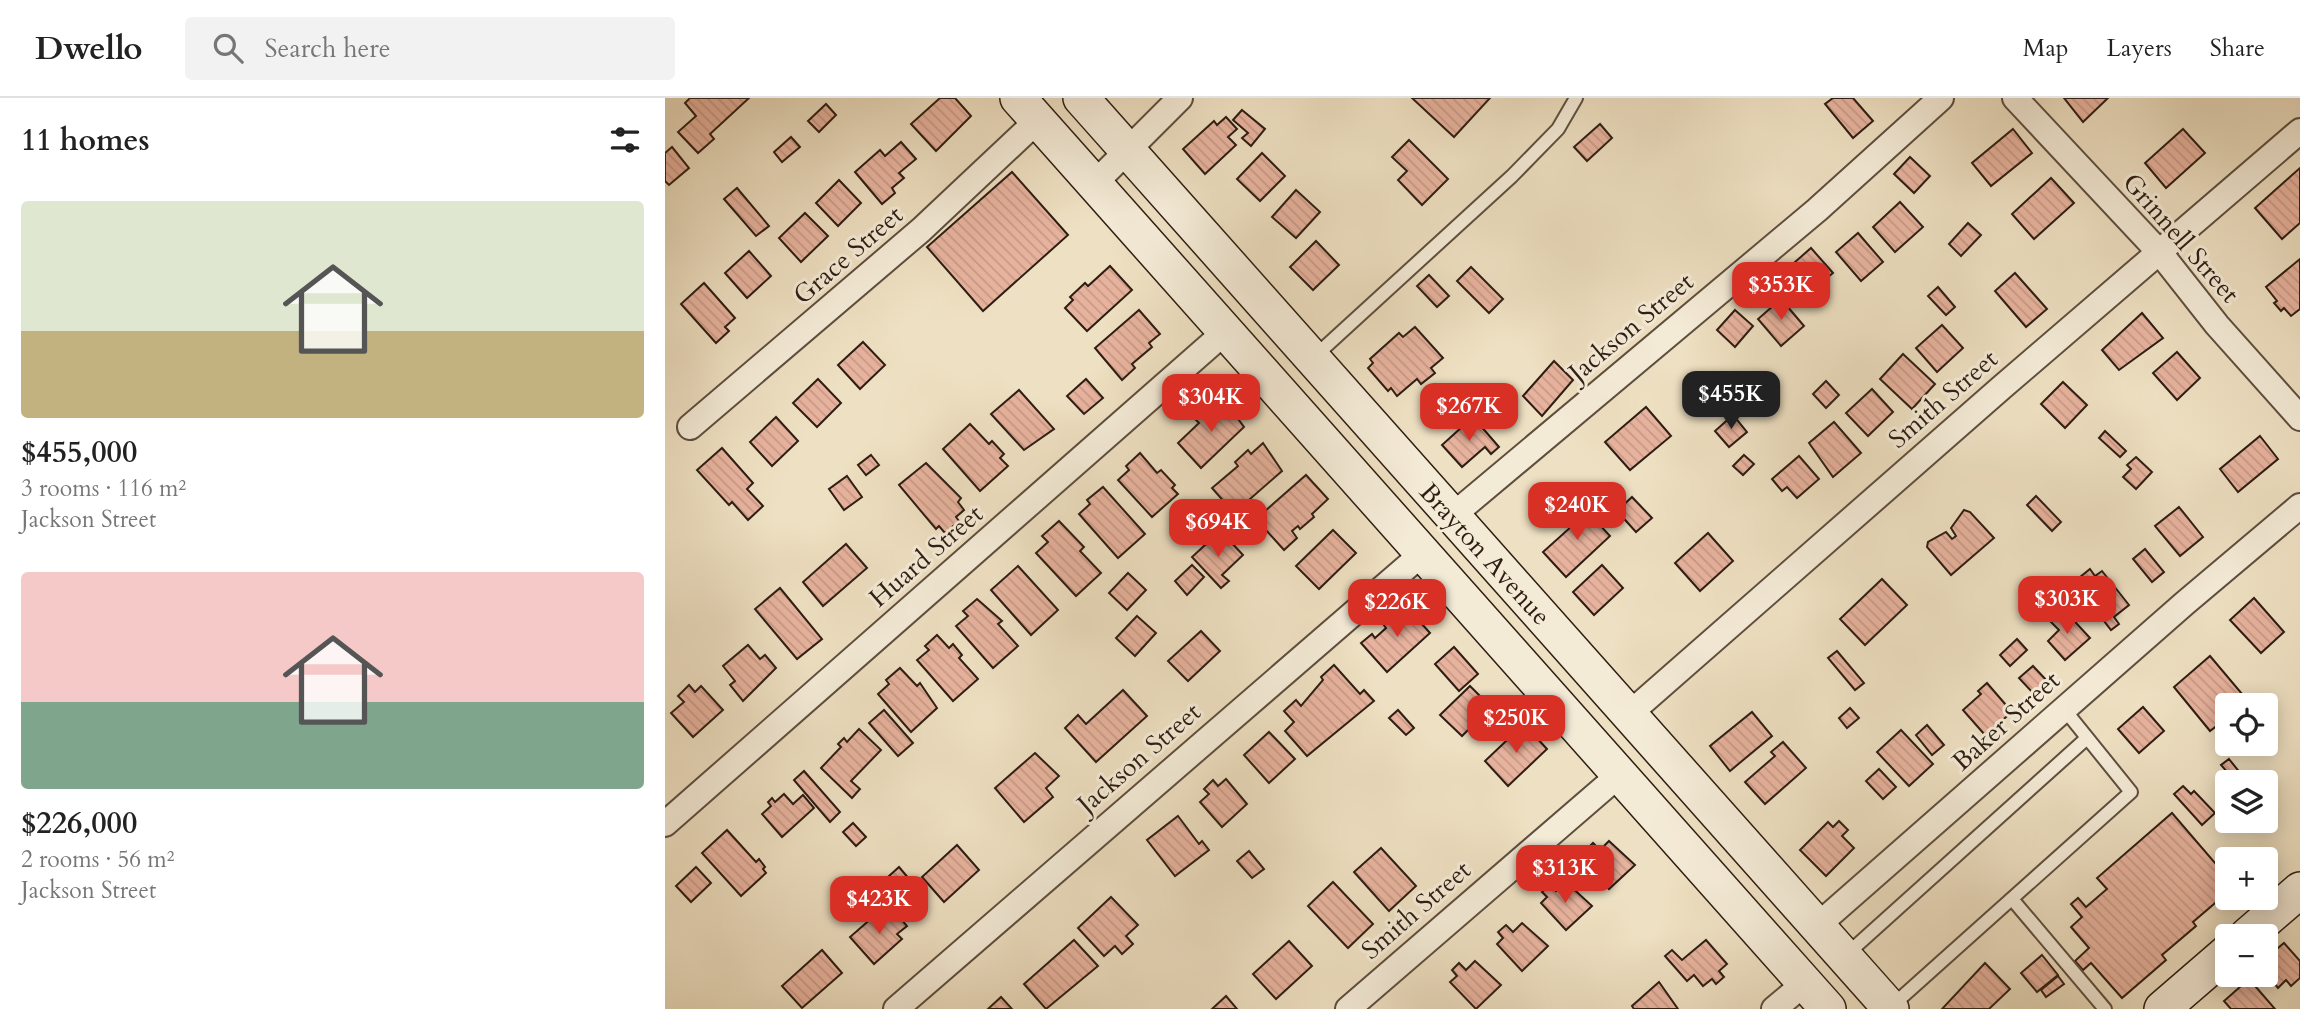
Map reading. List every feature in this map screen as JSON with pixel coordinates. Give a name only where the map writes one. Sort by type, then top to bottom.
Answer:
[{"type":"main road","name":"Brayton Avenue","points":[[1081,98],[1890,1009]]},
{"type":"main road","name":"Brayton Avenue","points":[[1028,109],[1828,1009]]},
{"type":"main road","points":[[2260,924],[2300,890]]},
{"type":"main road","points":[[2162,1009],[2215,963]]},
{"type":"street","points":[[1094,184],[1180,98]]},
{"type":"street","name":"Jackson Street","points":[[1452,516],[1818,209],[1941,98]]},
{"type":"street","name":"Grinnell Street","points":[[2015,98],[2161,254],[2217,325],[2300,418]]},
{"type":"street","name":"Grace Street","points":[[691,427],[921,230],[1028,109]]},
{"type":"street","name":"Smith Street","points":[[1628,715],[2001,388],[2161,254],[2235,185],[2300,131]]},
{"type":"street","name":"Huard Street","points":[[665,824],[1225,332]]},
{"type":"street","name":"Baker Street","points":[[1817,926],[2300,506]]},
{"type":"street","name":"Jackson Street","points":[[896,1009],[1423,553]]},
{"type":"street","name":"Smith Street","points":[[1348,1009],[1619,775]]},
{"type":"street","points":[[1774,1009],[1805,983]]},
{"type":"lane","points":[[1313,358],[1512,176],[1558,129],[1576,98]]},
{"type":"lane","points":[[1890,1009],[2131,792],[2064,709]]},
{"type":"lane","points":[[1844,957],[2087,738]]},
{"type":"lane","points":[[2012,900],[2105,1009]]},
{"type":"building","points":[[690,98],[749,98],[710,134],[714,139],[698,153],[678,132],[696,116],[685,103]]},
{"type":"building","points":[[940,98],[955,98],[971,116],[936,151],[911,124]]},
{"type":"building","points":[[1412,98],[1490,98],[1454,137]]},
{"type":"building","points":[[1833,98],[1853,98],[1873,121],[1853,138],[1825,104]]},
{"type":"building","points":[[2064,98],[2108,98],[2083,122]]},
{"type":"building","points":[[826,104],[836,115],[819,132],[808,121]]},
{"type":"building","points":[[1242,110],[1265,129],[1251,146],[1242,138],[1248,133],[1233,120]]},
{"type":"building","points":[[1226,117],[1237,129],[1228,137],[1236,145],[1205,174],[1183,149],[1214,121],[1217,125]]},
{"type":"building","points":[[1600,124],[1612,138],[1587,161],[1574,147]]},
{"type":"building","points":[[2013,129],[2032,153],[1991,186],[1972,163]]},
{"type":"building","points":[[2183,129],[2205,153],[2166,188],[2145,163]]},
{"type":"building","points":[[791,137],[800,147],[782,162],[774,152]]},
{"type":"building","points":[[1409,140],[1448,179],[1422,205],[1398,180],[1407,171],[1392,157]]},
{"type":"building","points":[[901,142],[916,159],[899,173],[904,178],[892,188],[895,193],[882,204],[855,172],[880,150],[885,156]]},
{"type":"building","points":[[672,147],[689,168],[669,185],[665,181],[665,153]]},
{"type":"building","points":[[1262,153],[1285,176],[1260,201],[1237,179]]},
{"type":"building","points":[[1910,157],[1930,176],[1914,193],[1894,174]]},
{"type":"building","points":[[2300,168],[2300,223],[2282,239],[2255,208]]},
{"type":"building","points":[[1012,172],[1068,235],[983,311],[927,247]]},
{"type":"building","points":[[2051,178],[2074,203],[2034,239],[2012,214]]},
{"type":"building","points":[[839,180],[861,203],[838,226],[816,203]]},
{"type":"building","points":[[737,188],[769,226],[756,236],[724,199]]},
{"type":"building","points":[[1296,190],[1320,212],[1296,238],[1272,217]]},
{"type":"building","points":[[1900,202],[1923,227],[1895,252],[1873,227]]},
{"type":"building","points":[[805,213],[828,236],[801,262],[779,238]]},
{"type":"building","points":[[1968,223],[1981,235],[1961,256],[1949,244]]},
{"type":"building","points":[[1858,233],[1883,262],[1861,281],[1836,252]]},
{"type":"building","points":[[1316,241],[1339,265],[1313,290],[1290,267]]},
{"type":"building","points":[[1811,248],[1833,273],[1808,294],[1787,269]]},
{"type":"building","points":[[749,251],[771,276],[747,298],[725,273]]},
{"type":"building","points":[[2300,259],[2300,309],[2291,316],[2284,308],[2281,311],[2274,303],[2277,301],[2266,287]]},
{"type":"building","points":[[1110,266],[1132,290],[1087,331],[1065,308],[1073,300],[1070,297],[1085,283],[1088,286]]},
{"type":"building","points":[[1471,267],[1503,299],[1489,313],[1457,281]]},
{"type":"building","points":[[2015,273],[2047,309],[2026,327],[1995,291]]},
{"type":"building","points":[[1429,275],[1449,296],[1437,307],[1417,286]]},
{"type":"building","points":[[704,283],[735,318],[725,327],[729,331],[716,343],[681,304]]},
{"type":"building","points":[[1938,287],[1955,307],[1946,315],[1928,296]]},
{"type":"building","points":[[1781,299],[1804,326],[1781,346],[1758,319]]},
{"type":"building","points":[[1139,310],[1160,334],[1149,343],[1152,347],[1132,364],[1135,368],[1122,380],[1095,348]]},
{"type":"building","points":[[1735,310],[1753,326],[1735,347],[1717,330]]},
{"type":"building","points":[[2142,313],[2163,338],[2119,370],[2102,350]]},
{"type":"building","points":[[1942,325],[1963,348],[1937,372],[1916,348]]},
{"type":"building","points":[[1415,327],[1443,358],[1431,368],[1435,373],[1421,384],[1417,379],[1397,396],[1391,388],[1388,391],[1368,368],[1373,363],[1370,359],[1399,333],[1403,337]]},
{"type":"building","points":[[863,342],[885,365],[860,389],[838,365]]},
{"type":"building","points":[[2177,352],[2200,378],[2177,400],[2153,373]]},
{"type":"building","points":[[1903,354],[1935,384],[1912,409],[1880,379]]},
{"type":"building","points":[[1554,361],[1573,380],[1542,416],[1523,396]]},
{"type":"building","points":[[818,379],[841,403],[817,427],[793,403]]},
{"type":"building","points":[[1086,379],[1103,398],[1084,414],[1067,396]]},
{"type":"building","points":[[1826,381],[1839,395],[1826,408],[1813,394]]},
{"type":"building","points":[[2063,382],[2087,405],[2065,428],[2041,404]]},
{"type":"building","points":[[1872,389],[1893,412],[1868,436],[1846,413]]},
{"type":"building","points":[[1019,390],[1054,429],[1024,450],[991,414]]},
{"type":"building","points":[[1224,400],[1244,427],[1201,468],[1178,443],[1199,423],[1196,420],[1210,407],[1212,411]]},
{"type":"building","points":[[1646,407],[1671,436],[1630,470],[1605,442]]},
{"type":"building","points":[[1733,415],[1747,432],[1729,447],[1715,431]]},
{"type":"building","points":[[776,417],[798,441],[772,466],[750,442]]},
{"type":"building","points":[[1473,417],[1499,447],[1491,454],[1485,447],[1462,467],[1442,445]]},
{"type":"building","points":[[1834,422],[1861,453],[1833,477],[1809,443]]},
{"type":"building","points":[[970,424],[989,444],[992,441],[1004,454],[1000,458],[1008,466],[980,491],[943,449]]},
{"type":"building","points":[[2105,431],[2126,451],[2120,457],[2099,438]]},
{"type":"building","points":[[2260,436],[2278,459],[2238,492],[2220,469]]},
{"type":"building","points":[[1263,443],[1282,471],[1234,513],[1212,488],[1238,466],[1235,462],[1248,450],[1251,454]]},
{"type":"building","points":[[722,448],[753,483],[747,489],[763,506],[748,520],[732,502],[729,505],[697,470]]},
{"type":"building","points":[[1140,453],[1157,473],[1161,470],[1175,485],[1172,488],[1178,494],[1152,517],[1118,480],[1129,470],[1126,466]]},
{"type":"building","points":[[871,455],[879,465],[866,475],[858,465]]},
{"type":"building","points":[[1744,455],[1754,464],[1743,475],[1733,466]]},
{"type":"building","points":[[1799,456],[1819,479],[1797,498],[1787,487],[1782,491],[1772,479]]},
{"type":"building","points":[[2136,457],[2152,472],[2136,489],[2123,477],[2131,469],[2127,465]]},
{"type":"building","points":[[926,463],[961,498],[958,502],[964,510],[956,517],[959,521],[945,533],[939,526],[936,529],[899,485]]},
{"type":"building","points":[[1306,475],[1328,499],[1312,514],[1314,517],[1300,529],[1298,526],[1292,531],[1297,538],[1284,550],[1256,519]]},
{"type":"building","points":[[847,476],[862,497],[844,510],[829,489]]},
{"type":"building","points":[[1103,487],[1145,534],[1118,558],[1079,514],[1090,504],[1087,500]]},
{"type":"building","points":[[2036,496],[2061,522],[2052,531],[2027,505]]},
{"type":"building","points":[[1632,497],[1652,518],[1636,532],[1617,511]]},
{"type":"building","points":[[1581,505],[1610,536],[1566,577],[1543,552],[1572,526],[1566,519]]},
{"type":"building","points":[[2179,507],[2203,537],[2180,556],[2155,526]]},
{"type":"building","points":[[1964,510],[1970,512],[1994,538],[1951,575],[1927,547],[1928,542],[1946,532],[1952,539],[1956,536],[1951,528]]},
{"type":"building","points":[[1059,521],[1084,547],[1080,551],[1101,573],[1076,596],[1036,553],[1048,542],[1042,536]]},
{"type":"building","points":[[1333,530],[1356,553],[1319,589],[1296,566]]},
{"type":"building","points":[[1708,533],[1733,561],[1700,591],[1675,563]]},
{"type":"building","points":[[1217,534],[1226,543],[1229,540],[1243,555],[1222,575],[1229,581],[1221,588],[1192,557]]},
{"type":"building","points":[[846,544],[867,568],[823,606],[803,582]]},
{"type":"building","points":[[2145,549],[2164,572],[2152,582],[2133,559]]},
{"type":"building","points":[[1192,565],[1204,577],[1187,595],[1175,581]]},
{"type":"building","points":[[1602,565],[1623,588],[1594,615],[1573,592]]},
{"type":"building","points":[[1018,566],[1058,610],[1031,635],[991,590]]},
{"type":"building","points":[[2090,569],[2095,576],[2102,571],[2129,605],[2114,617],[2119,624],[2111,630],[2074,582]]},
{"type":"building","points":[[1128,573],[1146,590],[1127,610],[1109,593]]},
{"type":"building","points":[[1882,579],[1907,605],[1865,645],[1840,619]]},
{"type":"building","points":[[780,588],[822,639],[797,659],[755,609]]},
{"type":"building","points":[[2254,598],[2284,632],[2261,653],[2230,620]]},
{"type":"building","points":[[977,599],[1002,621],[998,624],[1018,646],[993,668],[956,626],[968,616],[963,611]]},
{"type":"building","points":[[1412,606],[1424,619],[1420,622],[1430,633],[1387,672],[1361,643],[1372,634],[1375,638],[1386,628],[1383,624],[1396,613],[1399,617]]},
{"type":"building","points":[[2064,610],[2090,638],[2065,660],[2048,641],[2059,630],[2051,622]]},
{"type":"building","points":[[1137,616],[1156,633],[1135,656],[1116,638]]},
{"type":"building","points":[[1201,631],[1220,651],[1188,681],[1168,661]]},
{"type":"building","points":[[937,635],[949,648],[953,644],[962,655],[959,658],[978,679],[953,701],[917,660],[929,650],[925,646]]},
{"type":"building","points":[[2017,639],[2027,650],[2010,666],[2000,655]]},
{"type":"building","points":[[748,645],[760,659],[765,655],[776,668],[743,701],[730,685],[735,681],[723,666]]},
{"type":"building","points":[[1454,647],[1478,674],[1459,691],[1435,664]]},
{"type":"building","points":[[1837,651],[1864,683],[1855,690],[1828,658]]},
{"type":"building","points":[[2210,656],[2241,693],[2215,693],[2215,727],[2210,731],[2174,687]]},
{"type":"building","points":[[1334,665],[1360,694],[1364,690],[1374,701],[1307,756],[1285,731],[1294,722],[1284,711],[1296,700],[1301,706],[1323,680],[1321,677]]},
{"type":"building","points":[[2033,666],[2049,683],[2035,695],[2019,678]]},
{"type":"building","points":[[900,668],[917,686],[920,683],[937,708],[911,732],[878,694],[889,684],[886,680]]},
{"type":"building","points":[[1987,683],[2012,712],[1985,735],[1963,710],[1981,694],[1978,691]]},
{"type":"building","points":[[689,685],[695,692],[701,686],[723,710],[693,737],[671,713],[684,702],[678,696]]},
{"type":"building","points":[[1470,686],[1491,707],[1462,736],[1440,715]]},
{"type":"building","points":[[1123,690],[1147,716],[1096,762],[1065,728],[1078,715],[1086,724]]},
{"type":"building","points":[[2143,707],[2164,731],[2139,753],[2118,729]]},
{"type":"building","points":[[1850,708],[1859,718],[1847,728],[1839,718]]},
{"type":"building","points":[[884,710],[913,743],[898,756],[869,723]]},
{"type":"building","points":[[1398,710],[1414,728],[1406,735],[1389,718]]},
{"type":"building","points":[[1752,712],[1772,736],[1730,771],[1710,746]]},
{"type":"building","points":[[1524,724],[1547,749],[1508,786],[1485,761]]},
{"type":"building","points":[[1927,725],[1944,745],[1932,755],[1916,735]]},
{"type":"building","points":[[859,729],[881,750],[851,781],[860,789],[852,798],[821,768],[841,747],[838,744],[844,738],[847,742]]},
{"type":"building","points":[[1901,730],[1933,764],[1909,786],[1877,752]]},
{"type":"building","points":[[1269,732],[1295,759],[1269,783],[1244,755]]},
{"type":"building","points":[[1783,742],[1806,768],[1765,804],[1745,782],[1775,756],[1771,752]]},
{"type":"building","points":[[1035,753],[1059,776],[1046,788],[1053,797],[1024,822],[995,788]]},
{"type":"building","points":[[2229,759],[2238,770],[2225,770],[2221,765]]},
{"type":"building","points":[[1879,769],[1896,787],[1883,799],[1866,781]]},
{"type":"building","points":[[804,771],[840,812],[830,822],[794,780]]},
{"type":"building","points":[[1226,779],[1247,804],[1222,827],[1200,802],[1209,794],[1204,789],[1213,780],[1218,786]]},
{"type":"building","points":[[2183,786],[2191,794],[2194,791],[2215,813],[2202,825],[2174,794]]},
{"type":"building","points":[[784,794],[793,804],[803,795],[814,808],[782,837],[762,814],[771,806],[768,802],[772,798],[775,802]]},
{"type":"building","points":[[2172,813],[2215,863],[2215,903],[2193,922],[2196,926],[2162,955],[2166,960],[2122,998],[2091,963],[2083,970],[2075,961],[2089,948],[2071,927],[2082,917],[2071,904],[2078,898],[2086,907],[2107,889],[2097,878]]},
{"type":"building","points":[[1178,816],[1199,844],[1202,841],[1209,850],[1175,876],[1147,840]]},
{"type":"building","points":[[1839,821],[1848,830],[1842,836],[1854,848],[1826,876],[1800,850],[1828,822],[1833,827]]},
{"type":"building","points":[[853,823],[866,837],[856,846],[843,832]]},
{"type":"building","points":[[727,830],[756,862],[759,859],[765,867],[763,869],[766,873],[741,896],[702,853]]},
{"type":"building","points":[[1609,841],[1635,865],[1609,889],[1584,863],[1591,856],[1586,850],[1593,843],[1600,850]]},
{"type":"building","points":[[957,845],[979,870],[944,902],[922,877]]},
{"type":"building","points":[[1381,848],[1416,886],[1389,911],[1354,872]]},
{"type":"building","points":[[1249,851],[1264,869],[1252,878],[1237,861]]},
{"type":"building","points":[[696,867],[711,883],[691,902],[676,886]]},
{"type":"building","points":[[899,867],[915,886],[894,904],[878,886]]},
{"type":"building","points":[[1333,882],[1373,924],[1348,948],[1308,906]]},
{"type":"building","points":[[1566,882],[1592,906],[1566,930],[1541,903],[1547,897],[1542,892],[1550,884],[1556,891]]},
{"type":"building","points":[[1111,897],[1138,925],[1126,936],[1133,944],[1122,954],[1115,946],[1104,956],[1078,928]]},
{"type":"building","points":[[880,911],[888,920],[896,913],[907,926],[897,934],[902,939],[874,964],[850,937]]},
{"type":"building","points":[[1522,923],[1548,946],[1522,971],[1497,944],[1503,938],[1498,932],[1506,925],[1513,932]]},
{"type":"building","points":[[1074,940],[1098,966],[1046,1009],[1024,984]]},
{"type":"building","points":[[1706,940],[1727,964],[1719,971],[1724,977],[1716,984],[1712,979],[1703,986],[1694,975],[1687,981],[1665,956],[1672,950],[1682,960]]},
{"type":"building","points":[[1289,941],[1312,966],[1276,999],[1253,974]]},
{"type":"building","points":[[2284,943],[2300,961],[2300,978],[2291,986],[2286,980],[2277,987],[2278,948]]},
{"type":"building","points":[[822,950],[842,973],[802,1008],[782,986]]},
{"type":"building","points":[[2042,955],[2058,975],[2037,992],[2021,973]]},
{"type":"building","points":[[1475,961],[1501,985],[1476,1009],[1450,982],[1457,976],[1452,970],[1459,963],[1466,970]]},
{"type":"building","points":[[1985,963],[2010,989],[1989,1009],[1942,1009]]},
{"type":"building","points":[[2058,976],[2064,984],[2046,997],[2041,990]]},
{"type":"building","points":[[1659,982],[1678,1009],[1634,1009],[1632,1006]]},
{"type":"building","points":[[2240,987],[2256,987],[2275,1009],[2231,1009],[2224,1001]]},
{"type":"building","points":[[1226,996],[1237,1009],[1212,1009]]},
{"type":"building","points":[[1001,997],[1012,1009],[988,1009]]}]
